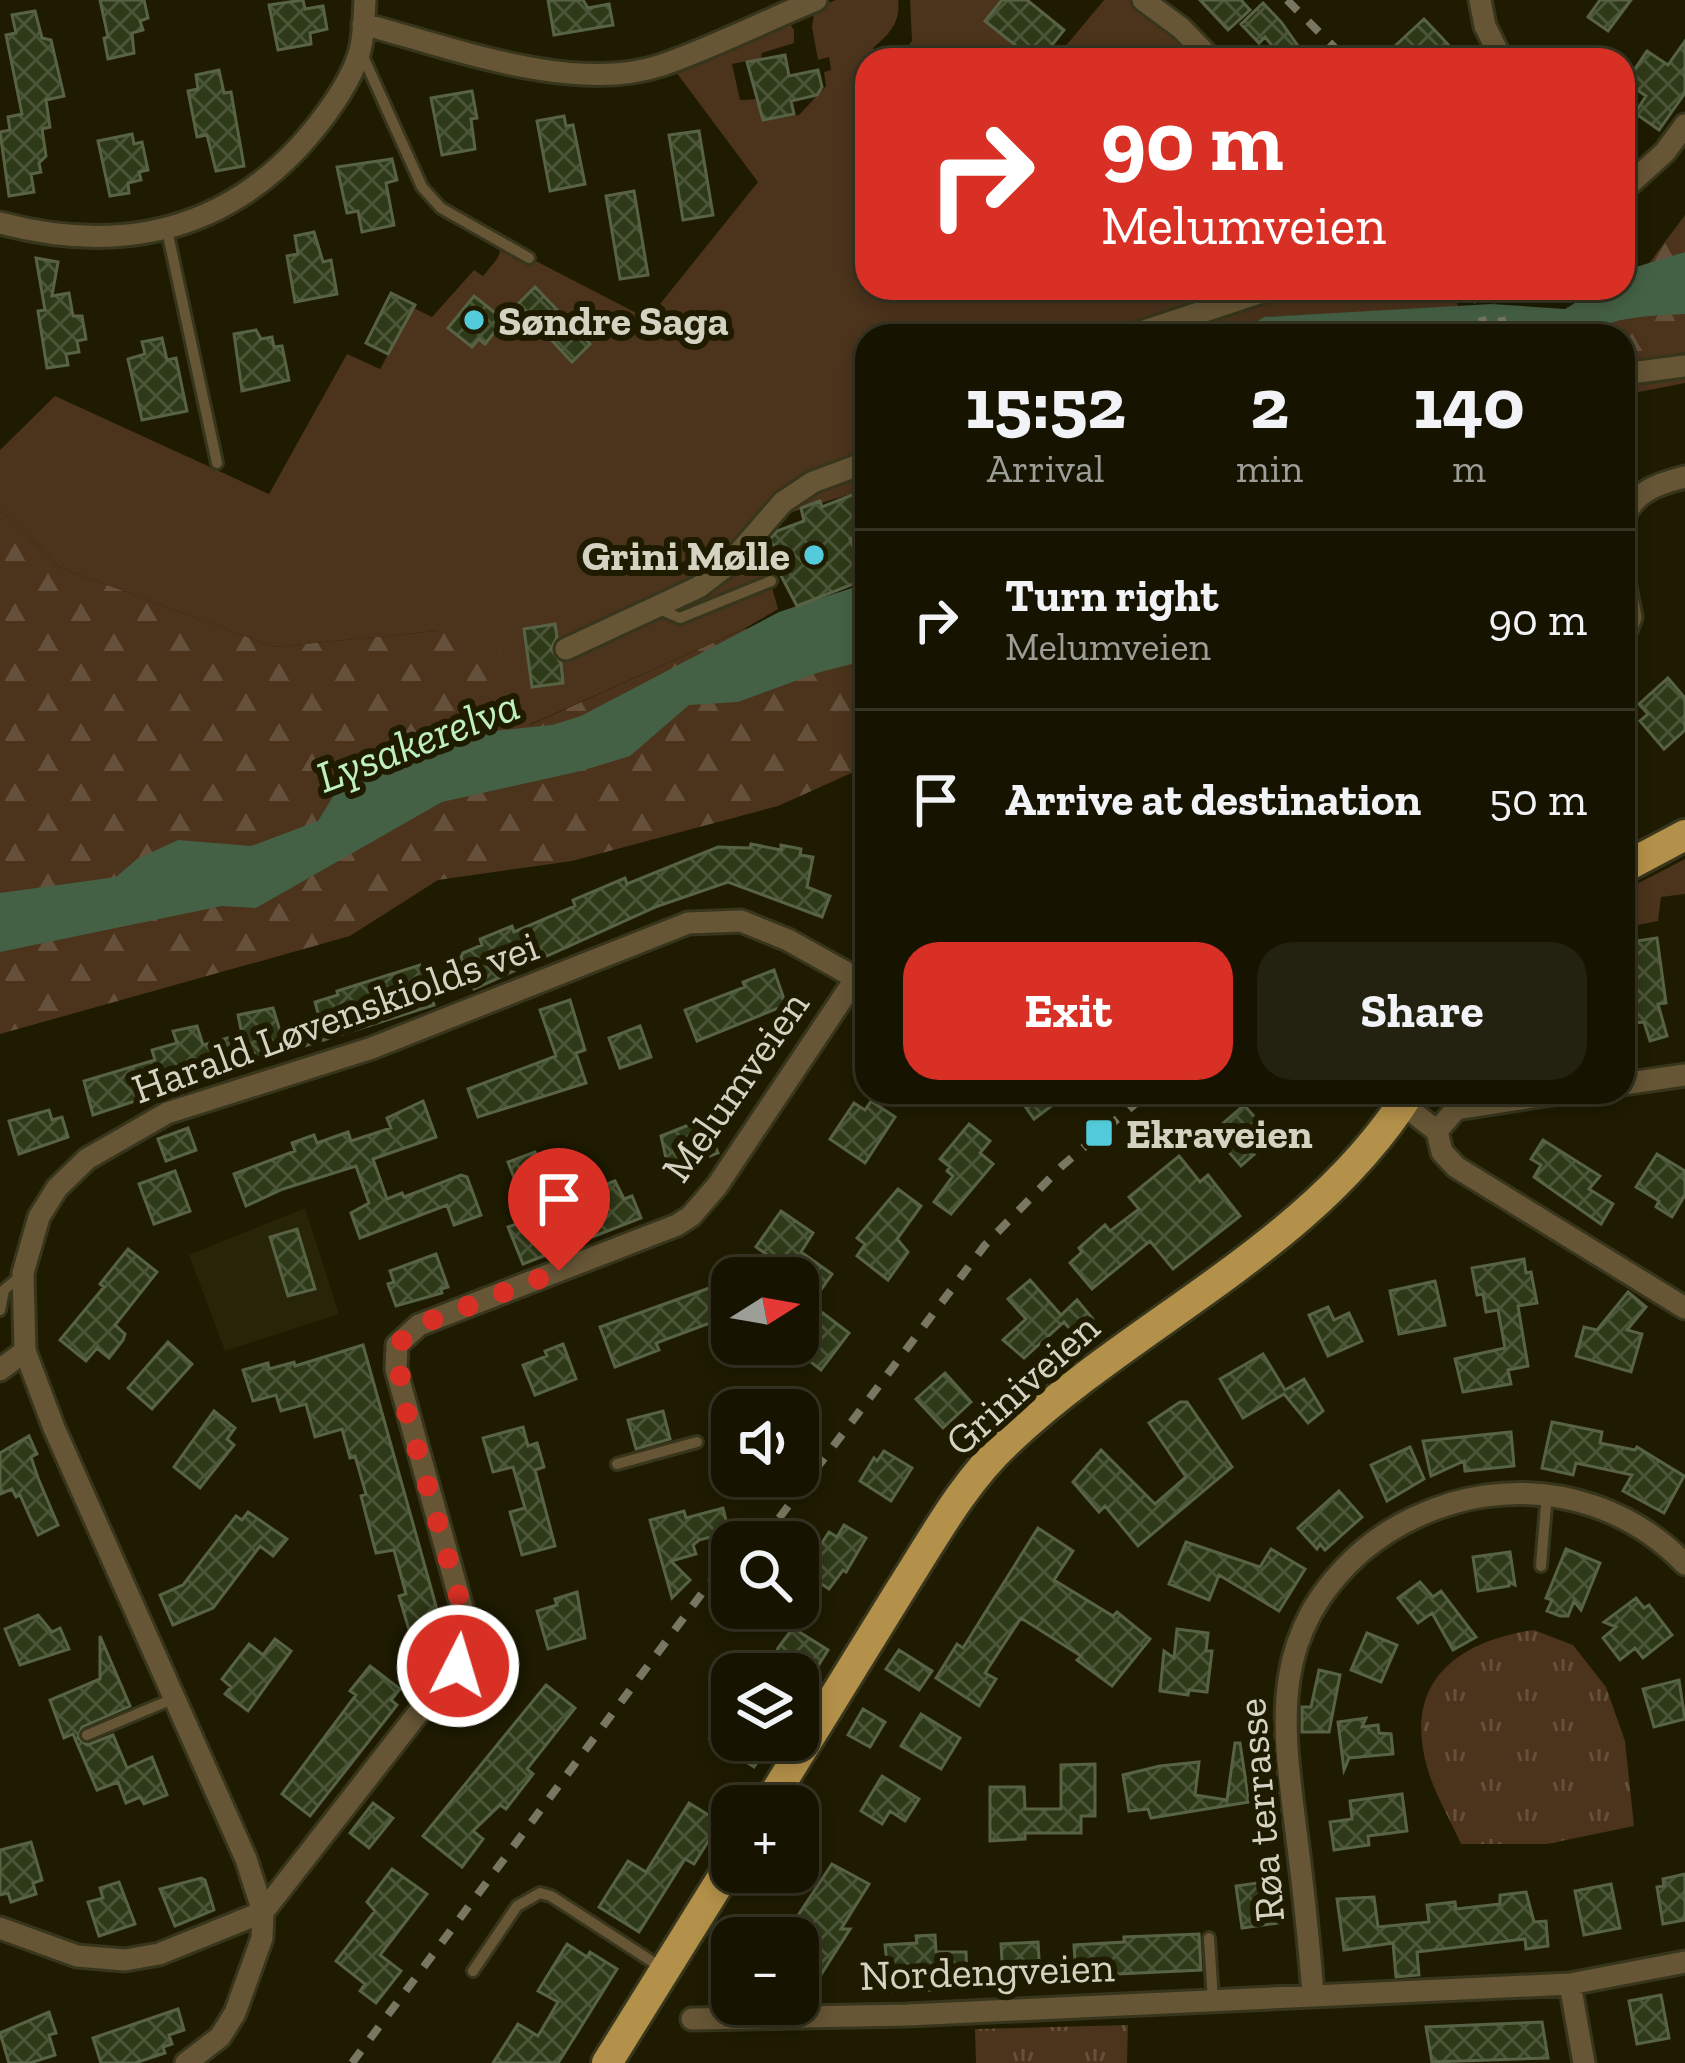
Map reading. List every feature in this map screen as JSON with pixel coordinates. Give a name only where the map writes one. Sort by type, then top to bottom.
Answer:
[{"type":"main road","points":[[1635,862],[1685,835]]},
{"type":"main road","name":"Griniveien","points":[[780,1785],[932,1539],[1001,1447],[1086,1374],[1319,1201],[1355,1165],[1397,1104]]},
{"type":"main road","points":[[607,2063],[713,1893]]},
{"type":"street","points":[[0,223],[65,236],[167,230],[230,206],[282,164],[330,110],[361,50],[365,0]]},
{"type":"street","points":[[363,24],[515,64],[569,73],[616,74],[661,65],[816,0]]},
{"type":"street","points":[[1144,0],[1200,48]]},
{"type":"street","points":[[1480,0],[1496,48]]},
{"type":"street","points":[[1635,177],[1665,152],[1685,125]]},
{"type":"street","points":[[1165,324],[1238,300]]},
{"type":"street","points":[[1635,372],[1685,366]]},
{"type":"street","points":[[566,649],[699,587],[729,564],[783,502],[813,482],[855,466]]},
{"type":"street","points":[[1635,499],[1649,488],[1685,477]]},
{"type":"street","name":"Harald Løvenskiolds vei","points":[[186,2063],[220,2037],[235,2013],[262,1938],[262,1912],[246,1858],[54,1428],[25,1351],[23,1273],[39,1217],[57,1189],[87,1159],[167,1113],[372,1048],[688,923],[741,921],[855,969]]},
{"type":"street","name":"Melumveien","points":[[0,1928],[77,1956],[125,1960],[159,1954],[262,1912],[469,1649],[466,1622],[403,1400],[395,1354],[401,1337],[419,1325],[632,1244],[691,1216],[729,1168],[855,981]]},
{"type":"street","points":[[1635,1082],[1685,1075]]},
{"type":"street","points":[[1410,1104],[1436,1131],[1442,1152],[1456,1167],[1685,1308]]},
{"type":"street","points":[[1436,1131],[1456,1109],[1488,1104]]},
{"type":"street","points":[[0,1370],[25,1351]]},
{"type":"street","name":"Røa terrasse","points":[[1313,1995],[1283,1726],[1289,1671],[1304,1626],[1336,1575],[1395,1528],[1449,1504],[1546,1493],[1609,1511],[1649,1532],[1685,1564]]},
{"type":"street","name":"Nordengveien","points":[[692,2020],[1570,1984],[1685,1962]]},
{"type":"street","points":[[1570,1984],[1584,2063]]},
{"type":"lane","points":[[361,50],[422,187],[441,208],[530,258]]},
{"type":"lane","points":[[167,230],[217,463]]},
{"type":"lane","points":[[659,609],[680,618],[771,581]]},
{"type":"lane","points":[[0,1310],[4,1291],[23,1273]]},
{"type":"lane","points":[[617,1464],[697,1442]]},
{"type":"lane","points":[[1541,1566],[1546,1493]]},
{"type":"lane","points":[[87,1735],[175,1698]]},
{"type":"lane","points":[[473,1971],[517,1906],[540,1893],[665,1970]]},
{"type":"lane","points":[[1209,1938],[1214,2001]]},
{"type":"shaded area","points":[[305,1208],[339,1314],[225,1351],[189,1255]]},
{"type":"green space","points":[[836,0],[898,0],[898,15],[884,38],[873,48],[855,48],[855,300],[1455,300],[1460,309],[1264,317],[1252,324],[855,324],[855,493],[760,522],[761,548],[778,609],[744,629],[529,725],[437,631],[274,647],[59,567],[0,510],[0,450],[55,396],[269,494],[347,354],[380,369],[414,308],[432,317],[474,270],[483,276],[503,244],[648,319],[758,182],[673,68],[789,22],[794,43],[762,53],[761,58],[732,64],[740,100],[760,99],[764,121],[799,115],[826,86],[824,72],[831,70],[829,57],[818,60],[812,27],[815,8]]},
{"type":"green space","points":[[910,0],[1010,0],[989,24],[1016,48],[906,48],[912,41]]},
{"type":"green space","points":[[1104,0],[1143,0],[1195,48],[1064,48]]},
{"type":"green space","points":[[1685,215],[1685,383],[1635,393],[1635,324],[1604,324],[1622,300],[1635,300],[1635,282]]},
{"type":"green space","points":[[0,510],[59,567],[274,647],[437,631],[497,641],[530,725],[744,629],[845,629],[855,640],[855,771],[778,806],[572,861],[438,880],[350,936],[0,1034]]},
{"type":"green space","points":[[1685,859],[1685,894],[1661,897],[1658,921],[1635,926],[1635,885]]},
{"type":"green space","points":[[1534,1630],[1573,1645],[1606,1687],[1625,1741],[1634,1826],[1547,1844],[1461,1844],[1427,1767],[1423,1711],[1430,1689],[1460,1656],[1481,1644]]},
{"type":"green space","points":[[1128,2025],[1127,2063],[976,2063],[975,2029]]},
{"type":"water","points":[[1685,252],[1685,314],[1607,324],[1252,324],[1264,317],[1491,304],[1565,309],[1580,300],[1635,300],[1635,267]]},
{"type":"water","name":"Lysakerelva","points":[[855,587],[855,663],[738,702],[689,705],[630,756],[442,802],[256,908],[222,906],[0,952],[0,893],[116,877],[137,859],[178,840],[251,846],[318,821],[353,764],[413,739],[552,725],[581,716],[779,612]]},
{"type":"building","points":[[100,0],[144,0],[148,18],[140,21],[143,30],[132,33],[134,53],[108,59]]},
{"type":"building","points":[[303,0],[305,9],[323,6],[327,29],[310,33],[311,44],[278,50],[269,5]]},
{"type":"building","points":[[548,0],[583,0],[588,8],[609,4],[613,25],[554,35]]},
{"type":"building","points":[[1002,0],[1027,0],[1064,30],[1050,48],[1019,48],[985,21]]},
{"type":"building","points":[[1200,0],[1241,0],[1250,10],[1228,30]]},
{"type":"building","points":[[1600,0],[1631,0],[1608,31],[1588,17]]},
{"type":"building","points":[[1263,3],[1299,48],[1274,48],[1265,37],[1259,43],[1241,24]]},
{"type":"building","points":[[35,11],[42,38],[51,40],[64,96],[46,100],[50,127],[42,129],[46,156],[39,163],[41,172],[31,174],[34,192],[9,196],[0,132],[10,130],[8,117],[22,114],[6,35],[16,33],[12,15]]},
{"type":"building","points":[[1424,19],[1451,48],[1399,48],[1396,45]]},
{"type":"building","points":[[1685,41],[1685,93],[1659,130],[1635,113],[1646,96],[1635,88],[1635,69],[1647,51],[1668,65]]},
{"type":"building","points":[[785,55],[789,76],[818,70],[822,87],[817,95],[791,101],[794,114],[763,120],[747,62]]},
{"type":"building","points":[[219,70],[224,93],[231,92],[244,166],[216,171],[207,135],[197,137],[188,91],[198,89],[196,75]]},
{"type":"building","points":[[472,91],[475,149],[442,155],[431,98]]},
{"type":"building","points":[[564,116],[566,126],[573,125],[585,184],[550,191],[537,121]]},
{"type":"building","points":[[699,131],[713,215],[683,220],[669,135]]},
{"type":"building","points":[[132,134],[134,144],[142,142],[148,170],[139,172],[141,180],[128,183],[129,193],[110,196],[98,141]]},
{"type":"building","points":[[392,159],[397,180],[386,183],[394,225],[362,232],[358,211],[347,213],[337,167]]},
{"type":"building","points":[[634,191],[648,275],[620,279],[606,196]]},
{"type":"building","points":[[314,232],[323,262],[331,260],[337,294],[295,302],[287,256],[298,254],[295,236]]},
{"type":"building","points":[[36,258],[58,262],[52,296],[69,293],[73,316],[82,316],[86,339],[77,341],[79,352],[66,354],[68,365],[47,368],[38,311],[45,310]]},
{"type":"building","points":[[535,287],[590,344],[572,362],[518,304]]},
{"type":"building","points":[[391,293],[415,305],[388,354],[366,343]]},
{"type":"building","name":"Søndre Saga","points":[[474,296],[504,320],[485,344],[479,339],[472,347],[448,328]]},
{"type":"building","points":[[256,330],[261,339],[272,337],[274,347],[282,346],[289,380],[242,391],[234,334]]},
{"type":"building","points":[[162,338],[167,360],[176,358],[187,411],[142,420],[128,359],[145,354],[142,342]]},
{"type":"building","name":"Grini Mølle","points":[[855,494],[855,537],[850,539],[855,583],[797,606],[777,568],[770,539],[777,531],[804,521],[801,508],[820,501],[822,507]]},
{"type":"building","points":[[555,624],[557,637],[551,649],[561,663],[563,683],[532,687],[524,629]]},
{"type":"building","points":[[1668,678],[1685,698],[1685,730],[1664,749],[1640,721],[1648,714],[1639,704]]},
{"type":"building","points":[[751,844],[801,849],[800,855],[813,857],[807,887],[830,896],[822,917],[728,882],[658,906],[474,989],[461,957],[482,945],[480,939],[512,926],[514,932],[625,878],[627,884],[718,847],[750,848]]},
{"type":"building","points":[[1657,938],[1666,1003],[1658,1004],[1667,1036],[1650,1041],[1644,1022],[1635,1023],[1635,941]]},
{"type":"building","points":[[420,965],[434,1005],[273,1056],[272,1052],[256,1057],[254,1053],[186,1077],[185,1073],[137,1087],[141,1099],[93,1115],[84,1081],[155,1060],[152,1050],[177,1043],[173,1031],[197,1026],[203,1045],[242,1034],[238,1015],[273,1008],[280,1031],[320,1020],[315,1002],[338,995],[337,991]]},
{"type":"building","points":[[774,970],[786,1005],[697,1041],[685,1010],[745,987],[743,982]]},
{"type":"building","points":[[570,1000],[585,1050],[576,1053],[586,1083],[478,1117],[468,1089],[556,1056],[540,1010]]},
{"type":"building","points":[[640,1026],[651,1057],[620,1068],[609,1038]]},
{"type":"building","points":[[423,1101],[436,1137],[373,1159],[387,1199],[461,1175],[467,1177],[481,1215],[454,1225],[447,1205],[360,1238],[351,1213],[369,1203],[356,1166],[246,1206],[234,1174],[295,1151],[292,1143],[314,1135],[317,1143],[348,1132],[351,1141],[391,1128],[387,1118]]},
{"type":"building","points":[[854,1103],[865,1110],[876,1104],[895,1117],[865,1163],[830,1139]]},
{"type":"building","points":[[1023,1104],[1054,1104],[1034,1119]]},
{"type":"building","points":[[1244,1105],[1273,1138],[1241,1166],[1212,1133]]},
{"type":"building","points":[[49,1110],[52,1120],[62,1117],[68,1137],[19,1154],[9,1121]]},
{"type":"building","points":[[704,1119],[718,1153],[669,1172],[661,1136]]},
{"type":"building","points":[[969,1124],[990,1141],[980,1153],[993,1164],[951,1214],[934,1202],[953,1176],[940,1159]]},
{"type":"building","points":[[188,1128],[196,1150],[166,1161],[158,1139]]},
{"type":"building","points":[[1543,1140],[1600,1176],[1589,1189],[1613,1204],[1601,1224],[1534,1177],[1541,1165],[1531,1159]]},
{"type":"building","points":[[535,1152],[554,1204],[615,1181],[624,1199],[632,1196],[641,1218],[523,1264],[508,1227],[530,1219],[508,1162]]},
{"type":"building","points":[[1657,1154],[1685,1171],[1685,1195],[1672,1217],[1656,1207],[1659,1201],[1636,1187]]},
{"type":"building","points":[[1179,1156],[1200,1182],[1208,1175],[1240,1216],[1173,1269],[1150,1241],[1092,1289],[1070,1263],[1082,1252],[1079,1248],[1105,1225],[1110,1231],[1139,1209],[1129,1197]]},
{"type":"building","points":[[175,1171],[190,1211],[154,1224],[139,1184]]},
{"type":"building","points":[[898,1189],[921,1206],[897,1239],[908,1252],[888,1280],[857,1256],[865,1244],[857,1238]]},
{"type":"building","points":[[781,1211],[813,1233],[801,1252],[808,1257],[770,1257],[756,1247]]},
{"type":"building","points":[[297,1229],[315,1289],[288,1296],[270,1237]]},
{"type":"building","points":[[128,1249],[157,1272],[115,1325],[125,1334],[109,1358],[97,1348],[86,1361],[60,1340]]},
{"type":"building","points":[[436,1254],[448,1287],[396,1306],[388,1284],[394,1282],[390,1271]]},
{"type":"building","points":[[1524,1259],[1537,1303],[1518,1306],[1528,1366],[1508,1370],[1511,1384],[1463,1392],[1455,1359],[1505,1348],[1498,1310],[1486,1312],[1472,1268]]},
{"type":"building","points":[[819,1265],[832,1274],[819,1293]]},
{"type":"building","points":[[1030,1280],[1061,1315],[1077,1300],[1093,1319],[1075,1335],[1064,1322],[1024,1358],[1003,1340],[1026,1319],[1008,1299]]},
{"type":"building","points":[[1435,1281],[1445,1325],[1399,1334],[1390,1291]]},
{"type":"building","points":[[711,1287],[711,1323],[656,1343],[659,1350],[615,1367],[600,1327]]},
{"type":"building","points":[[1628,1292],[1646,1307],[1627,1330],[1642,1334],[1631,1372],[1576,1356],[1584,1327],[1597,1330]]},
{"type":"building","points":[[1328,1307],[1334,1320],[1349,1313],[1362,1341],[1328,1356],[1309,1315]]},
{"type":"building","points":[[819,1310],[849,1333],[821,1370],[815,1365],[819,1365]]},
{"type":"building","points":[[168,1342],[192,1364],[152,1409],[128,1388]]},
{"type":"building","points":[[563,1344],[576,1379],[535,1395],[523,1365]]},
{"type":"building","points":[[363,1345],[443,1631],[412,1640],[399,1596],[406,1594],[394,1550],[376,1553],[361,1496],[366,1494],[342,1429],[315,1437],[306,1404],[281,1411],[276,1395],[253,1401],[243,1370],[268,1363],[269,1369],[294,1362],[295,1366]]},
{"type":"building","points":[[1263,1354],[1285,1390],[1304,1379],[1323,1411],[1308,1423],[1284,1394],[1243,1418],[1220,1379]]},
{"type":"building","points":[[945,1373],[971,1402],[943,1428],[916,1399]]},
{"type":"building","points":[[1187,1402],[1232,1467],[1138,1546],[1105,1506],[1099,1512],[1073,1482],[1101,1450],[1155,1504],[1186,1477],[1149,1423]]},
{"type":"building","points":[[214,1411],[235,1428],[227,1439],[234,1445],[200,1488],[174,1467]]},
{"type":"building","points":[[663,1411],[670,1439],[636,1449],[628,1420]]},
{"type":"building","points":[[1552,1422],[1602,1432],[1600,1443],[1637,1447],[1684,1476],[1664,1513],[1623,1491],[1632,1475],[1576,1463],[1573,1475],[1542,1468]]},
{"type":"building","points":[[523,1427],[528,1446],[537,1443],[544,1467],[535,1470],[555,1546],[522,1555],[510,1512],[525,1508],[513,1467],[493,1472],[483,1438]]},
{"type":"building","points":[[1511,1432],[1514,1466],[1465,1471],[1464,1461],[1431,1476],[1423,1441]]},
{"type":"building","points":[[29,1436],[37,1454],[31,1457],[58,1525],[38,1535],[20,1495],[16,1497],[12,1489],[0,1494],[0,1453]]},
{"type":"building","points":[[1410,1447],[1424,1479],[1387,1501],[1371,1465]]},
{"type":"building","points":[[884,1451],[912,1468],[891,1501],[860,1481]]},
{"type":"building","points":[[1339,1491],[1362,1517],[1325,1550],[1320,1544],[1317,1549],[1298,1528]]},
{"type":"building","points":[[723,1508],[726,1521],[711,1521],[711,1537],[693,1545],[696,1554],[671,1561],[690,1580],[672,1598],[650,1520],[684,1511],[686,1518]]},
{"type":"building","points":[[248,1512],[287,1539],[273,1556],[260,1546],[213,1608],[173,1625],[160,1595],[183,1585],[236,1516],[242,1520]]},
{"type":"building","points":[[844,1525],[866,1538],[846,1572],[829,1589],[819,1582],[819,1547],[829,1532],[837,1537]]},
{"type":"building","points":[[1038,1528],[1073,1551],[1054,1580],[1113,1616],[1117,1612],[1150,1639],[1112,1686],[1077,1660],[1081,1656],[1021,1618],[985,1673],[996,1679],[979,1706],[936,1678],[957,1644],[963,1648]]},
{"type":"building","points":[[1186,1542],[1260,1567],[1271,1549],[1305,1569],[1279,1611],[1219,1575],[1209,1600],[1169,1584]]},
{"type":"building","points":[[1566,1549],[1600,1563],[1581,1610],[1574,1601],[1568,1616],[1560,1616],[1547,1611],[1552,1600],[1546,1598]]},
{"type":"building","points":[[1510,1552],[1515,1585],[1509,1582],[1509,1586],[1478,1591],[1473,1557]]},
{"type":"building","points":[[1420,1582],[1433,1597],[1441,1591],[1476,1637],[1453,1650],[1432,1613],[1418,1623],[1398,1598]]},
{"type":"building","points":[[577,1592],[585,1638],[548,1649],[537,1611]]},
{"type":"building","points":[[1636,1598],[1644,1608],[1649,1605],[1672,1635],[1643,1658],[1635,1648],[1620,1660],[1603,1638],[1616,1627],[1604,1622]]},
{"type":"building","points":[[38,1615],[52,1632],[60,1628],[69,1649],[20,1665],[5,1629]]},
{"type":"building","points":[[795,1629],[828,1650],[819,1664],[819,1653],[777,1653]]},
{"type":"building","points":[[1177,1629],[1208,1633],[1206,1651],[1212,1651],[1207,1692],[1160,1691],[1164,1651],[1174,1658]]},
{"type":"building","points":[[1367,1633],[1397,1645],[1381,1682],[1351,1670]]},
{"type":"building","points":[[100,1636],[130,1706],[82,1727],[78,1738],[87,1745],[113,1735],[127,1768],[152,1757],[167,1795],[144,1804],[140,1797],[126,1803],[118,1782],[97,1790],[73,1734],[64,1738],[50,1700],[100,1679]]},
{"type":"building","points":[[275,1639],[291,1651],[248,1711],[225,1694],[231,1687],[222,1679],[249,1644],[263,1655]]},
{"type":"building","points":[[899,1650],[932,1671],[919,1690],[886,1669]]},
{"type":"building","points":[[370,1666],[400,1689],[391,1700],[397,1705],[310,1816],[282,1794],[356,1695],[350,1691]]},
{"type":"building","points":[[1319,1670],[1340,1675],[1329,1732],[1302,1732],[1302,1707],[1311,1707]]},
{"type":"building","points":[[1679,1680],[1685,1719],[1654,1727],[1643,1689]]},
{"type":"building","points":[[546,1685],[575,1708],[527,1769],[533,1774],[506,1809],[500,1805],[473,1831],[483,1839],[462,1867],[423,1836]]},
{"type":"building","points":[[863,1709],[885,1722],[870,1747],[848,1735]]},
{"type":"building","points":[[921,1714],[960,1738],[941,1769],[901,1746]]},
{"type":"building","points":[[1366,1718],[1362,1727],[1378,1725],[1379,1733],[1391,1734],[1393,1754],[1349,1758],[1344,1770],[1338,1722]]},
{"type":"building","points":[[1235,1743],[1240,1743],[1249,1802],[1151,1818],[1148,1809],[1129,1811],[1123,1775],[1160,1766],[1199,1762],[1195,1795],[1227,1800]]},
{"type":"building","points":[[1095,1764],[1095,1816],[1081,1816],[1081,1833],[1025,1833],[1025,1839],[990,1841],[990,1787],[1024,1787],[1025,1809],[1061,1809],[1061,1765]]},
{"type":"building","points":[[882,1776],[919,1799],[905,1821],[890,1811],[882,1824],[861,1811]]},
{"type":"building","points":[[1402,1794],[1407,1831],[1368,1836],[1369,1845],[1334,1850],[1330,1822],[1352,1819],[1350,1801]]},
{"type":"building","points":[[373,1803],[393,1818],[369,1848],[350,1833]]},
{"type":"building","points":[[689,1803],[711,1816],[711,1837],[694,1864],[685,1859],[639,1932],[599,1907],[628,1861],[646,1872]]},
{"type":"building","points":[[31,1842],[42,1880],[33,1883],[36,1894],[11,1902],[8,1893],[0,1895],[0,1850]]},
{"type":"building","points":[[832,1864],[869,1884],[841,1929],[850,1929],[819,1978],[819,1917],[797,1917],[813,1893],[819,1893],[819,1884]]},
{"type":"building","points":[[392,1869],[427,1894],[380,1955],[401,1971],[376,2003],[360,1991],[365,1984],[336,1961],[375,1911],[367,1902]]},
{"type":"building","points":[[1685,1874],[1685,1920],[1663,1924],[1657,1887],[1664,1886],[1663,1879]]},
{"type":"building","points":[[201,1878],[214,1910],[175,1926],[160,1889]]},
{"type":"building","points":[[1272,1881],[1278,1923],[1242,1928],[1236,1886]]},
{"type":"building","points":[[119,1882],[135,1924],[99,1936],[88,1902],[103,1898],[100,1888]]},
{"type":"building","points":[[1611,1884],[1620,1928],[1584,1935],[1575,1891]]},
{"type":"building","points":[[1526,1892],[1534,1922],[1546,1921],[1548,1946],[1526,1949],[1525,1939],[1417,1952],[1419,1975],[1396,1977],[1393,1943],[1344,1950],[1337,1899],[1374,1897],[1378,1927],[1429,1922],[1427,1905],[1455,1902],[1456,1909],[1500,1904],[1500,1895]]},
{"type":"building","points":[[1199,1934],[1201,1970],[1076,1976],[1074,1945]]},
{"type":"building","points":[[935,1935],[936,1952],[966,1952],[967,1978],[937,1978],[935,1990],[890,1991],[885,1945],[917,1943],[916,1936]]},
{"type":"building","points":[[1038,1942],[1040,1976],[1003,1978],[1001,1944]]},
{"type":"building","points":[[567,1944],[617,1969],[558,2063],[493,2063],[518,2024],[538,2036],[558,2002],[538,1991]]},
{"type":"building","points":[[1661,1995],[1669,2038],[1637,2044],[1629,2001]]},
{"type":"building","points":[[178,2009],[184,2030],[169,2035],[172,2044],[163,2047],[165,2053],[135,2063],[101,2063],[93,2038]]},
{"type":"building","points":[[49,2012],[56,2033],[49,2035],[55,2055],[9,2063],[0,2033]]},
{"type":"building","points":[[1542,2022],[1548,2058],[1432,2062],[1426,2027]]},
{"type":"railway","points":[[1287,0],[1335,48]]},
{"type":"railway","points":[[1477,300],[1484,324]]},
{"type":"railway","points":[[1497,300],[1503,324]]},
{"type":"railway","points":[[777,1521],[985,1245],[1062,1166],[1135,1104]]},
{"type":"railway","points":[[352,2063],[711,1581]]},
{"type":"place","name":"Søndre Saga","points":[[474,320]]},
{"type":"place","name":"Grini Mølle","points":[[814,555]]},
{"type":"place","name":"Ekraveien","points":[[1099,1133]]},
{"type":"route","points":[[458,1666],[469,1649],[466,1622],[403,1400],[397,1345],[407,1331],[419,1325],[559,1271]]}]
